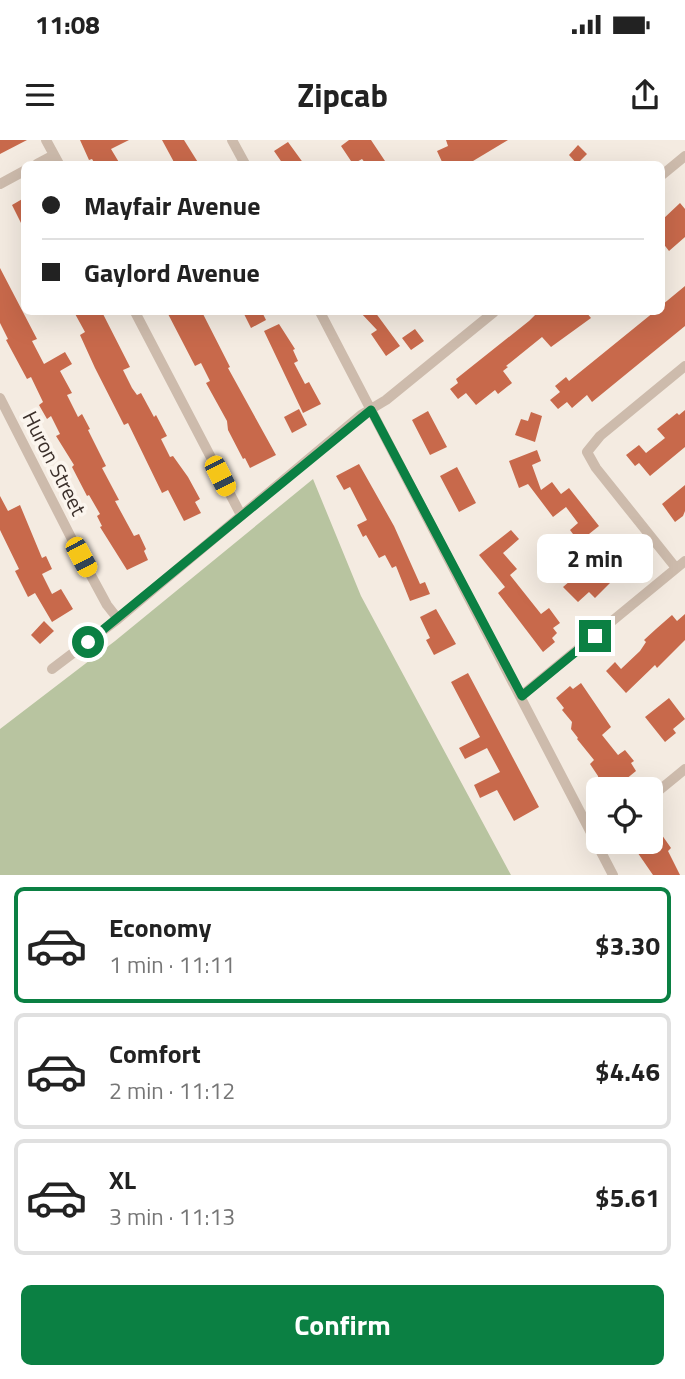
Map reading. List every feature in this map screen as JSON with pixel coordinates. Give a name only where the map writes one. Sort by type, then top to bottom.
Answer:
[{"type":"street","points":[[46,140],[57,160]]},
{"type":"street","points":[[232,140],[243,161]]},
{"type":"street","points":[[665,173],[685,156]]},
{"type":"street","points":[[0,184],[21,173]]},
{"type":"street","points":[[137,315],[241,515]]},
{"type":"street","points":[[322,315],[586,818]]},
{"type":"street","points":[[52,669],[118,619],[241,515],[490,315]]},
{"type":"street","points":[[522,696],[681,565],[596,468],[587,452],[600,436],[685,366]]},
{"type":"street","name":"Huron Street","points":[[0,398],[81,557],[107,605],[118,619]]},
{"type":"street","points":[[663,787],[685,769]]},
{"type":"street","points":[[604,854],[613,875]]},
{"type":"green space","points":[[313,479],[361,596],[511,875],[0,875],[0,729],[115,641]]},
{"type":"building","points":[[0,140],[27,140],[0,154]]},
{"type":"building","points":[[80,140],[129,140],[111,149],[118,161],[89,160]]},
{"type":"building","points":[[162,140],[184,140],[197,161],[173,161]]},
{"type":"building","points":[[349,140],[371,140],[385,161],[351,161],[341,146]]},
{"type":"building","points":[[446,140],[508,140],[473,161],[442,161],[437,151],[448,146]]},
{"type":"building","points":[[288,142],[302,161],[281,161],[274,151]]},
{"type":"building","points":[[578,145],[587,154],[580,161],[574,161],[569,155]]},
{"type":"building","points":[[21,200],[21,223],[12,205]]},
{"type":"building","points":[[680,203],[685,209],[685,237],[669,251],[665,246],[665,217]]},
{"type":"building","points":[[0,268],[21,308],[21,315],[24,315],[37,339],[32,341],[44,364],[65,352],[72,364],[60,371],[72,393],[67,395],[78,417],[82,414],[90,429],[88,430],[106,466],[102,468],[119,500],[115,501],[134,536],[139,534],[148,560],[127,570],[100,527],[102,526],[97,516],[100,514],[89,495],[87,496],[72,467],[74,465],[56,436],[60,434],[51,416],[47,419],[39,405],[43,402],[31,377],[27,379],[0,323]]},
{"type":"building","points":[[685,286],[685,326],[592,402],[587,395],[572,408],[567,402],[558,409],[550,400],[560,392],[555,386],[566,377],[569,381],[650,315],[665,315],[665,303]]},
{"type":"building","points":[[76,315],[104,315],[130,367],[123,370],[137,395],[141,393],[154,417],[156,415],[167,436],[161,439],[170,457],[173,456],[188,477],[200,499],[195,502],[201,513],[184,521],[168,490],[162,493],[128,423],[124,425],[95,368],[80,335],[85,332]]},
{"type":"building","points":[[169,315],[204,315],[230,367],[228,368],[276,455],[250,468],[206,383],[210,381],[201,363],[195,366]]},
{"type":"building","points":[[244,315],[264,315],[266,320],[251,328]]},
{"type":"building","points":[[363,315],[377,315],[400,346],[386,356],[371,334],[377,330]]},
{"type":"building","points":[[535,315],[588,315],[591,318],[551,347],[542,337],[506,366],[508,367],[503,371],[512,383],[498,394],[495,390],[476,405],[466,393],[458,399],[450,389],[458,383],[456,379]]},
{"type":"building","points":[[279,324],[295,349],[293,350],[298,361],[294,363],[305,384],[309,382],[321,404],[303,413],[264,331]]},
{"type":"building","points":[[415,329],[424,341],[411,350],[402,338]]},
{"type":"building","points":[[299,409],[307,425],[292,433],[284,417]]},
{"type":"building","points":[[685,410],[685,447],[650,476],[639,463],[635,466],[626,455],[639,445],[646,453],[665,438],[657,429]]},
{"type":"building","points":[[428,411],[447,447],[430,455],[412,420]]},
{"type":"building","points":[[531,412],[542,416],[535,442],[515,435],[521,419],[528,421]]},
{"type":"building","points":[[537,450],[541,461],[532,465],[541,490],[552,482],[561,494],[569,488],[599,526],[579,542],[570,530],[578,523],[566,507],[553,517],[528,484],[519,488],[509,461]]},
{"type":"building","points":[[359,464],[394,526],[420,584],[425,582],[430,594],[410,601],[396,566],[392,568],[385,555],[379,558],[366,535],[363,537],[357,525],[367,520],[350,487],[344,490],[336,476]]},
{"type":"building","points":[[457,467],[476,503],[459,512],[440,476]]},
{"type":"building","points":[[685,485],[685,511],[675,522],[662,504]]},
{"type":"building","points":[[0,496],[8,511],[20,505],[42,558],[46,556],[52,569],[42,574],[52,594],[61,589],[73,609],[52,622],[35,593],[28,597],[15,571],[19,569],[0,530]]},
{"type":"building","points":[[511,530],[519,539],[503,553],[517,569],[510,575],[541,614],[549,608],[560,623],[553,628],[557,633],[552,638],[555,642],[543,652],[498,593],[505,587],[479,555]]},
{"type":"building","points":[[618,540],[632,556],[620,567],[625,573],[616,581],[614,579],[595,598],[589,592],[578,602],[563,587]]},
{"type":"building","points":[[436,609],[456,644],[434,655],[426,640],[430,638],[420,617]]},
{"type":"building","points":[[685,614],[685,640],[657,668],[655,665],[626,693],[606,671],[615,662],[621,669],[640,651],[646,642],[644,640],[672,615],[677,621]]},
{"type":"building","points":[[44,621],[54,631],[40,644],[31,635]]},
{"type":"building","points":[[468,673],[539,807],[514,821],[497,790],[480,798],[474,785],[500,772],[487,748],[465,759],[459,748],[480,737],[451,682]]},
{"type":"building","points":[[581,683],[611,727],[602,735],[618,755],[625,750],[634,761],[631,763],[636,771],[629,777],[598,777],[590,764],[594,760],[577,739],[571,729],[572,722],[556,698],[570,686],[573,689]]},
{"type":"building","points":[[669,698],[685,719],[673,729],[676,733],[665,742],[645,717]]},
{"type":"building","points":[[663,837],[671,848],[668,851],[680,875],[653,875],[639,854],[663,854]]},
{"type":"route","points":[[88,642],[354,421],[371,410],[522,696],[595,636]]}]
